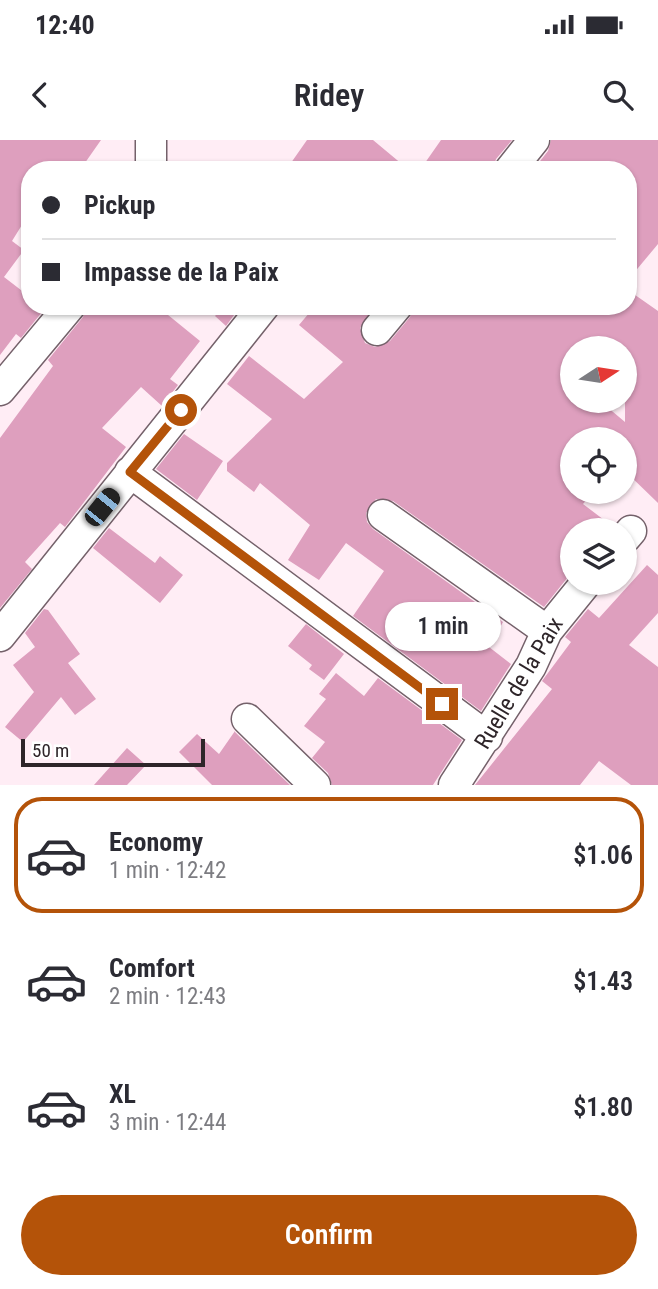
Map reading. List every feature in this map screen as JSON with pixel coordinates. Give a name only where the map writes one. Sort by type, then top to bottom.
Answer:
[{"type":"street","points":[[151,140],[151,161]]},
{"type":"street","points":[[517,161],[534,140]]},
{"type":"street","points":[[0,390],[62,315]]},
{"type":"street","points":[[0,636],[257,315]]},
{"type":"street","points":[[377,330],[390,315]]},
{"type":"street","points":[[130,472],[487,737]]},
{"type":"street","points":[[383,515],[547,631]]},
{"type":"street","name":"Ruelle de la Paix","points":[[454,785],[531,666],[547,631],[576,595]]},
{"type":"street","points":[[247,719],[315,785]]},
{"type":"building","points":[[0,140],[101,140],[86,161],[21,161],[21,226],[12,241],[21,248],[21,254],[4,277],[21,290],[21,315],[40,315],[21,338],[16,334],[0,355]]},
{"type":"building","points":[[307,140],[373,140],[398,161],[292,161]]},
{"type":"building","points":[[441,140],[512,140],[495,161],[426,161]]},
{"type":"building","points":[[551,140],[658,140],[658,244],[637,269],[637,161],[540,161],[548,151]]},
{"type":"building","points":[[637,296],[658,311],[658,503],[637,483],[637,427],[560,427],[560,504],[583,504],[601,518],[560,518],[560,587],[544,607],[393,501],[376,499],[366,513],[367,522],[373,529],[503,622],[489,647],[511,664],[481,711],[353,616],[384,571],[346,543],[319,580],[288,560],[310,525],[260,483],[254,492],[227,471],[227,463],[272,419],[227,384],[249,356],[304,399],[343,362],[299,325],[307,315],[368,315],[360,328],[365,343],[375,347],[390,341],[411,315],[637,315]]},
{"type":"building","points":[[168,315],[200,341],[170,379],[178,385],[162,406],[141,387],[102,428],[126,447],[65,527],[60,523],[25,562],[32,569],[0,608],[0,438],[53,366],[48,360],[83,317]]},
{"type":"building","points":[[216,315],[234,315],[226,326]]},
{"type":"building","points":[[184,434],[223,461],[197,500],[156,469]]},
{"type":"building","points":[[109,528],[155,563],[160,556],[183,575],[160,603],[93,548]]},
{"type":"building","points":[[647,565],[658,575],[658,613],[629,645],[658,667],[658,785],[631,785],[599,761],[580,785],[475,785],[552,689],[542,681],[571,642],[565,637],[588,609],[599,618],[620,595],[637,595],[637,576]]},
{"type":"building","points":[[44,609],[48,610],[80,654],[68,663],[96,699],[75,715],[61,697],[23,742],[5,727],[34,692],[13,665],[35,647],[25,633]]},
{"type":"building","points":[[306,624],[344,654],[324,680],[309,669],[312,665],[288,646]]},
{"type":"building","points":[[336,673],[364,696],[378,678],[462,740],[433,785],[332,785],[328,773],[312,758],[325,742],[304,726],[326,699],[319,694]]},
{"type":"building","points":[[235,731],[290,785],[212,785],[179,752],[197,734],[219,754]]},
{"type":"building","points":[[127,748],[146,765],[127,785],[94,785]]},
{"type":"route","points":[[181,410],[130,472],[442,704]]}]
